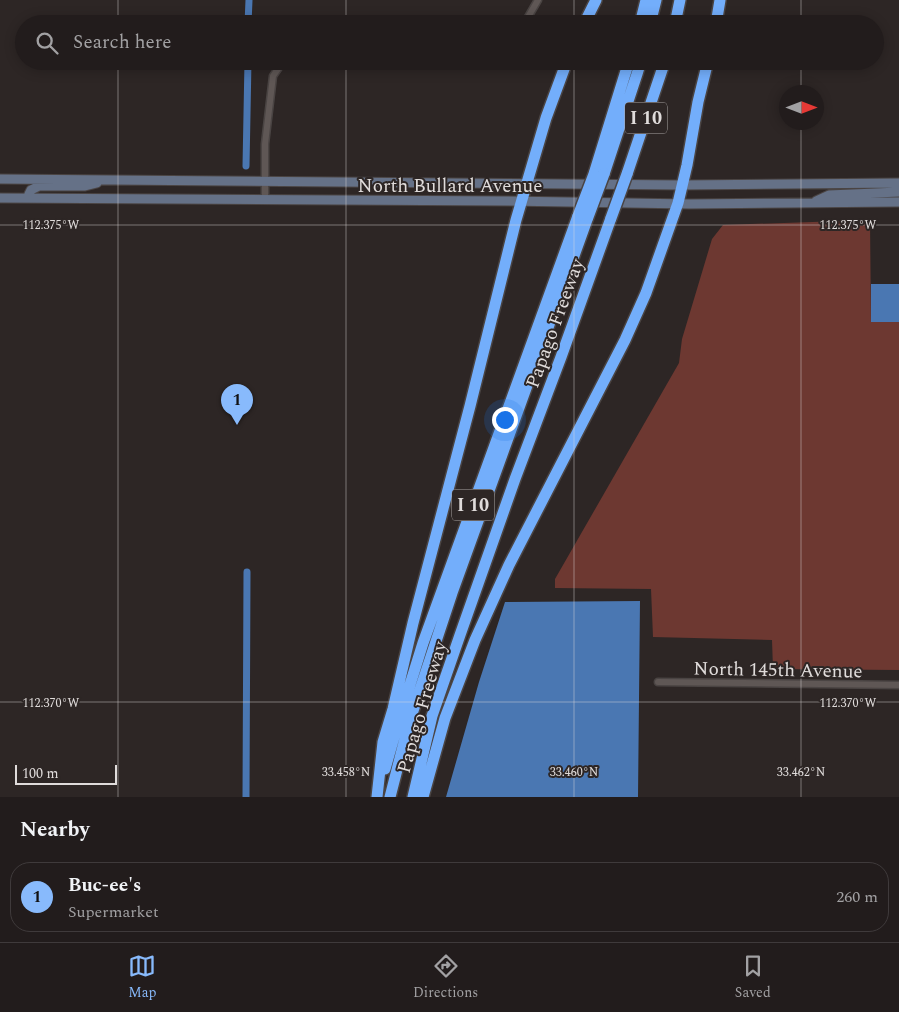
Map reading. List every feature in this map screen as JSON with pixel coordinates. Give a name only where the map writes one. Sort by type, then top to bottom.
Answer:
[{"type":"highway","points":[[588,15],[596,0]]},
{"type":"highway","points":[[642,15],[646,0]]},
{"type":"highway","points":[[652,15],[656,0]]},
{"type":"highway","points":[[677,15],[680,0]]},
{"type":"highway","points":[[718,15],[720,0]]},
{"type":"highway","points":[[378,797],[383,742],[393,709],[412,623],[470,406],[521,202],[546,118],[564,70]]},
{"type":"highway","name":"Papago Freeway","points":[[378,797],[398,723],[423,643],[599,174],[628,70]]},
{"type":"highway","points":[[599,174],[638,70]]},
{"type":"highway","name":"Papago Freeway","points":[[413,797],[432,716],[515,479],[627,174],[661,70]]},
{"type":"highway","points":[[423,797],[445,718],[475,640],[509,565],[603,385],[636,318],[646,293],[678,203],[706,70]]},
{"type":"highway","points":[[390,797],[408,723],[583,216]]},
{"type":"main road","name":"North Bullard Avenue","points":[[0,179],[682,185],[899,183]]},
{"type":"main road","points":[[28,198],[32,190],[39,186],[85,186],[112,180]]},
{"type":"main road","points":[[811,203],[829,195],[899,192]]},
{"type":"main road","name":"North Bullard Avenue","points":[[0,198],[678,203],[899,202]]},
{"type":"street","points":[[529,15],[538,0]]},
{"type":"street","points":[[264,200],[265,144],[273,76],[277,70]]},
{"type":"street","name":"North 145th Avenue","points":[[658,682],[899,685]]},
{"type":"shaded area","points":[[870,220],[871,322],[899,322],[899,670],[773,669],[772,640],[653,637],[651,589],[555,588],[555,579],[679,363],[682,339],[712,239],[723,225]]},
{"type":"water","points":[[871,284],[899,284],[899,322],[871,322]]},
{"type":"water","points":[[640,601],[638,797],[446,797],[479,682],[505,602]]},
{"type":"waterway","points":[[248,15],[249,0]]},
{"type":"waterway","points":[[246,166],[248,70]]},
{"type":"waterway","points":[[246,797],[247,572]]},
{"type":"place","name":"Buc-ee's","points":[[237,425]]}]
